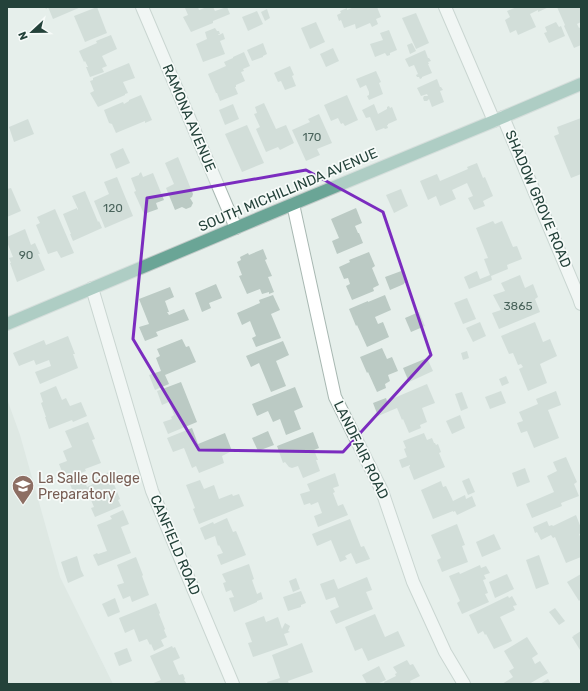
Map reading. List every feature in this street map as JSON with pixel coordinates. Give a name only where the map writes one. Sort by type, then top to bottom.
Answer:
[{"type":"main road","name":"SOUTH MICHILLINDA AVENUE","points":[[7,324],[581,84]]},
{"type":"street","name":"RAMONA AVENUE","points":[[142,7],[236,228]]},
{"type":"street","name":"SHADOW GROVE ROAD","points":[[445,7],[499,119],[581,304]]},
{"type":"street","name":"LANDFAIR ROAD","points":[[293,204],[335,397],[382,491],[414,582],[445,652],[464,684]]},
{"type":"street","name":"CANFIELD ROAD","points":[[92,288],[152,491],[233,684]]},
{"type":"highlighted area","points":[[306,170],[383,212],[431,355],[343,452],[199,450],[133,339],[147,198]]},
{"type":"shaded area","name":"La Salle College Preparatory","points":[[7,399],[20,435],[60,577],[113,684],[7,684]]},
{"type":"building","points":[[48,7],[81,7],[53,19]]},
{"type":"building","points":[[97,7],[107,33],[85,42],[74,16]]},
{"type":"building","points":[[198,7],[199,10],[207,7],[213,7],[215,11],[227,7],[230,14],[191,32],[183,17],[188,15],[185,8]]},
{"type":"building","points":[[354,7],[377,7],[381,17],[376,19],[378,24],[372,27],[370,23],[356,29],[355,24],[344,28],[337,15],[341,13],[340,11]]},
{"type":"building","points":[[517,7],[549,7],[530,14],[536,27],[518,35],[516,30],[510,33],[505,20],[510,17],[507,11]]},
{"type":"building","points":[[557,7],[581,7],[581,22],[577,24],[579,28],[581,27],[581,45],[574,48]]},
{"type":"building","points":[[267,9],[270,18],[265,21],[261,12]]},
{"type":"building","points":[[257,11],[263,24],[248,31],[242,17]]},
{"type":"building","points":[[416,13],[429,43],[416,49],[402,18]]},
{"type":"building","points":[[316,22],[325,42],[310,49],[301,28]]},
{"type":"building","points":[[556,22],[559,27],[561,26],[565,36],[549,43],[544,33],[547,32],[545,27]]},
{"type":"building","points":[[215,28],[219,31],[219,35],[223,33],[225,39],[220,41],[225,54],[203,62],[196,44],[207,39],[205,32]]},
{"type":"building","points":[[389,30],[397,50],[387,56],[385,53],[375,57],[370,44],[383,40],[380,33]]},
{"type":"building","points":[[111,35],[117,49],[102,56],[107,66],[102,68],[104,72],[90,77],[86,67],[88,67],[79,51],[97,43],[96,41]]},
{"type":"building","points":[[263,43],[267,54],[252,61],[247,50]]},
{"type":"building","points":[[412,43],[416,51],[410,54],[407,45]]},
{"type":"building","points":[[333,48],[339,61],[326,67],[320,54]]},
{"type":"building","points":[[425,50],[431,61],[428,62],[428,64],[432,73],[420,79],[416,75],[418,74],[414,65],[409,67],[405,59]]},
{"type":"building","points":[[244,52],[250,66],[243,69],[244,71],[241,72],[245,81],[236,85],[235,87],[238,94],[220,101],[208,74],[226,66],[224,62]]},
{"type":"building","points":[[129,63],[135,78],[123,82],[128,93],[98,107],[90,93],[94,91],[90,81],[93,80],[93,78]]},
{"type":"building","points":[[290,66],[294,75],[292,76],[296,86],[285,90],[281,81],[278,82],[274,73]]},
{"type":"building","points":[[376,71],[381,82],[379,83],[383,94],[369,100],[367,96],[369,95],[369,92],[366,85],[360,88],[356,79]]},
{"type":"building","points":[[437,79],[443,90],[440,91],[444,102],[432,107],[429,99],[424,101],[423,98],[424,96],[428,96],[427,94],[421,96],[417,88]]},
{"type":"building","points":[[141,95],[152,120],[145,123],[145,121],[116,133],[112,124],[109,123],[104,110],[123,102],[124,104]]},
{"type":"building","points":[[347,95],[358,120],[345,126],[343,123],[341,124],[338,118],[331,121],[324,105]]},
{"type":"building","points":[[264,103],[276,129],[286,125],[294,143],[280,150],[278,147],[266,152],[256,129],[260,127],[254,114],[257,113],[255,107]]},
{"type":"building","points":[[233,104],[239,119],[225,125],[219,110]]},
{"type":"building","points":[[374,104],[378,114],[387,109],[389,106],[390,108],[392,107],[397,120],[388,124],[388,128],[376,131],[370,117],[366,118],[362,110]]},
{"type":"building","points":[[319,114],[332,143],[317,149],[320,155],[306,161],[292,130],[310,122],[308,119]]},
{"type":"building","points":[[581,118],[581,174],[571,178],[554,136],[559,134],[557,127]]},
{"type":"building","points":[[28,119],[34,134],[14,142],[9,127]]},
{"type":"building","points":[[247,125],[264,163],[242,172],[225,134]]},
{"type":"building","points":[[123,148],[130,163],[116,169],[110,154]]},
{"type":"building","points":[[178,157],[193,194],[190,198],[193,203],[191,207],[186,209],[182,207],[175,210],[166,188],[174,184],[165,163]]},
{"type":"building","points":[[477,163],[493,196],[483,201],[485,206],[474,210],[468,198],[473,196],[467,183],[452,190],[456,199],[440,206],[436,196],[428,200],[420,181],[437,174],[440,181],[468,169],[467,167]]},
{"type":"building","points":[[141,172],[143,177],[153,173],[164,200],[156,203],[158,209],[144,214],[134,192],[136,191],[131,178],[139,175]]},
{"type":"building","points":[[117,177],[133,216],[105,228],[94,201],[109,194],[104,182]]},
{"type":"building","points":[[11,188],[21,211],[7,217],[7,189]]},
{"type":"building","points":[[401,189],[408,206],[394,213],[386,195]]},
{"type":"building","points":[[85,191],[102,228],[73,241],[63,214],[77,208],[77,210],[78,209],[72,196]]},
{"type":"building","points":[[356,208],[362,223],[355,226],[363,243],[337,254],[332,241],[339,238],[331,219]]},
{"type":"building","points":[[55,209],[74,253],[61,258],[57,251],[48,254],[36,225],[40,223],[37,217]]},
{"type":"building","points":[[493,221],[495,224],[502,221],[513,247],[517,246],[522,259],[507,265],[508,269],[491,276],[492,280],[469,289],[464,277],[477,271],[480,279],[490,275],[484,259],[488,258],[476,228]]},
{"type":"building","points":[[25,229],[31,245],[35,243],[45,270],[17,282],[10,263],[9,258],[13,257],[7,242],[7,237]]},
{"type":"building","points":[[263,249],[267,259],[265,260],[272,276],[268,277],[274,292],[262,294],[260,289],[247,294],[239,276],[242,275],[237,262],[241,260],[240,257],[248,253],[249,255]]},
{"type":"building","points":[[369,252],[375,266],[372,268],[379,285],[373,288],[374,291],[352,300],[346,286],[350,284],[348,278],[344,279],[339,267],[350,262],[349,260]]},
{"type":"building","points":[[404,270],[408,282],[390,290],[385,277]]},
{"type":"building","points":[[520,275],[525,288],[533,284],[538,297],[535,299],[540,312],[499,329],[492,313],[501,310],[493,295],[505,291],[501,283]]},
{"type":"building","points":[[216,284],[222,298],[209,303],[211,308],[202,312],[195,293]]},
{"type":"building","points":[[170,287],[174,297],[165,301],[169,312],[167,312],[169,315],[184,309],[189,320],[156,332],[158,336],[145,341],[139,327],[149,324],[139,299]]},
{"type":"building","points":[[273,295],[280,310],[271,314],[281,338],[256,347],[252,338],[256,336],[250,321],[242,325],[237,313],[260,303],[259,300]]},
{"type":"building","points":[[385,295],[391,310],[375,317],[378,324],[383,322],[389,337],[367,347],[349,309]]},
{"type":"building","points":[[467,298],[476,319],[463,324],[454,303]]},
{"type":"building","points":[[419,312],[425,326],[411,332],[405,318]]},
{"type":"building","points":[[480,322],[486,336],[473,342],[466,328]]},
{"type":"building","points":[[535,322],[543,342],[550,339],[557,356],[540,364],[547,383],[528,391],[519,369],[523,367],[521,364],[518,365],[513,353],[509,354],[501,336]]},
{"type":"building","points":[[68,336],[75,354],[73,354],[78,368],[40,384],[35,372],[51,366],[49,360],[36,365],[34,360],[19,366],[13,353],[44,340],[46,345]]},
{"type":"building","points":[[182,339],[186,347],[189,346],[196,362],[165,375],[169,384],[155,390],[149,375],[161,371],[156,358],[160,356],[157,349]]},
{"type":"building","points":[[283,341],[289,355],[276,361],[286,386],[271,392],[259,363],[251,367],[246,356]]},
{"type":"building","points":[[382,348],[387,359],[392,357],[398,371],[388,375],[390,381],[385,384],[386,388],[377,392],[360,357]]},
{"type":"building","points":[[467,351],[469,358],[463,360],[461,353]]},
{"type":"building","points":[[427,358],[433,371],[409,382],[403,368]]},
{"type":"building","points":[[506,376],[509,383],[502,386],[499,379]]},
{"type":"building","points":[[181,382],[197,422],[168,434],[163,422],[172,419],[171,417],[174,415],[169,402],[162,405],[157,391]]},
{"type":"building","points":[[427,384],[435,403],[422,408],[427,422],[420,425],[421,428],[409,433],[397,408],[378,416],[373,403],[386,398],[387,401]]},
{"type":"building","points":[[56,386],[62,400],[66,398],[70,406],[81,402],[87,416],[49,429],[41,403],[43,402],[40,393]]},
{"type":"building","points":[[295,387],[303,407],[294,411],[301,429],[286,435],[280,419],[273,422],[268,411],[257,416],[252,404]]},
{"type":"building","points":[[501,391],[506,403],[490,409],[485,397]]},
{"type":"building","points":[[556,391],[561,405],[548,410],[559,438],[534,448],[527,431],[521,433],[517,423],[523,421],[519,412],[538,404],[536,399]]},
{"type":"building","points":[[462,392],[468,408],[461,411],[455,394]]},
{"type":"building","points":[[460,415],[465,428],[452,434],[446,421]]},
{"type":"building","points":[[88,422],[95,439],[92,440],[101,463],[85,469],[86,471],[65,479],[59,464],[67,461],[63,451],[72,447],[65,431]]},
{"type":"building","points":[[192,428],[198,444],[225,433],[232,451],[222,456],[224,463],[199,473],[196,466],[192,468],[184,448],[173,452],[167,438]]},
{"type":"building","points":[[268,431],[274,445],[258,451],[252,438]]},
{"type":"building","points":[[313,432],[319,448],[314,450],[320,471],[303,478],[298,466],[292,468],[285,462],[283,463],[277,446]]},
{"type":"building","points":[[424,433],[427,440],[432,438],[436,445],[438,444],[441,452],[439,453],[445,467],[414,480],[409,467],[410,465],[402,468],[399,460],[407,457],[404,449],[406,448],[403,441]]},
{"type":"building","points":[[566,457],[577,482],[574,484],[579,496],[561,503],[562,506],[532,518],[526,504],[554,492],[547,476],[557,471],[553,462]]},
{"type":"building","points":[[525,468],[530,482],[517,487],[512,473]]},
{"type":"building","points":[[109,472],[120,499],[118,500],[121,506],[95,517],[91,508],[94,507],[88,493],[86,494],[85,490],[74,495],[69,481],[82,475],[87,487],[93,484],[92,480]]},
{"type":"building","points":[[335,473],[339,486],[333,488],[335,492],[333,493],[338,506],[343,504],[348,515],[318,527],[314,516],[322,513],[318,502],[311,505],[310,503],[304,505],[300,494],[310,491],[307,484]]},
{"type":"building","points":[[469,478],[475,492],[468,495],[462,481]]},
{"type":"building","points":[[200,480],[204,489],[214,485],[219,499],[232,494],[233,496],[239,494],[244,506],[199,524],[193,509],[195,508],[186,485]]},
{"type":"building","points":[[441,481],[443,487],[446,486],[453,501],[465,495],[466,499],[472,496],[476,506],[457,515],[455,511],[453,511],[433,519],[421,490]]},
{"type":"building","points":[[123,510],[129,524],[121,527],[131,553],[98,566],[93,555],[107,551],[97,525],[112,519],[110,516]]},
{"type":"building","points":[[576,515],[581,528],[581,533],[579,534],[581,539],[581,557],[566,563],[555,537],[553,538],[551,535],[541,540],[537,532],[535,533],[533,527],[547,521],[549,526],[553,526]]},
{"type":"building","points":[[227,518],[233,532],[236,531],[246,555],[221,565],[217,555],[223,553],[219,545],[218,546],[215,536],[205,540],[200,528]]},
{"type":"building","points":[[350,519],[361,547],[364,546],[370,559],[356,564],[351,553],[345,556],[347,559],[340,562],[331,540],[317,546],[312,534]]},
{"type":"building","points":[[457,524],[465,545],[462,546],[468,562],[442,572],[437,560],[441,558],[431,535]]},
{"type":"building","points":[[494,534],[501,549],[482,557],[476,542]]},
{"type":"building","points":[[539,555],[549,584],[536,589],[526,560]]},
{"type":"building","points":[[77,556],[84,576],[68,583],[61,562]]},
{"type":"building","points":[[136,557],[149,595],[132,602],[130,596],[123,599],[117,585],[124,583],[117,565]]},
{"type":"building","points":[[249,564],[254,579],[252,580],[257,594],[261,592],[263,599],[234,612],[229,598],[234,597],[231,590],[226,592],[223,583],[226,582],[222,574]]},
{"type":"building","points":[[480,565],[481,568],[486,566],[490,573],[484,575],[486,579],[483,580],[488,593],[485,594],[489,602],[462,614],[457,603],[460,601],[449,576],[459,572],[460,574]]},
{"type":"building","points":[[507,574],[514,589],[495,598],[489,582]]},
{"type":"building","points":[[581,574],[581,599],[579,601],[567,582]]},
{"type":"building","points":[[367,577],[372,590],[366,592],[373,609],[336,624],[330,611],[339,607],[335,597],[326,600],[320,584],[334,579],[338,589]]},
{"type":"building","points":[[296,578],[300,589],[293,592],[289,581]]},
{"type":"building","points":[[301,591],[306,603],[301,605],[301,607],[288,611],[283,597]]},
{"type":"building","points":[[508,596],[509,598],[512,596],[517,605],[513,606],[515,610],[500,617],[512,641],[494,649],[483,631],[478,634],[469,615]]},
{"type":"building","points":[[115,598],[120,612],[108,617],[102,604]]},
{"type":"building","points":[[156,603],[167,637],[161,640],[164,646],[154,651],[147,639],[139,642],[134,629],[125,633],[119,618]]},
{"type":"building","points":[[555,608],[565,621],[559,625],[549,612]]},
{"type":"building","points":[[375,614],[385,637],[398,631],[405,646],[368,661],[362,648],[355,651],[345,627]]},
{"type":"building","points":[[264,616],[266,622],[278,617],[282,629],[285,623],[290,626],[288,631],[290,632],[284,634],[288,645],[253,657],[248,643],[252,642],[245,623]]},
{"type":"building","points":[[581,631],[581,649],[580,650],[572,637]]},
{"type":"building","points":[[527,637],[538,654],[532,658],[535,664],[540,661],[548,673],[529,684],[502,684],[513,677],[509,671],[514,668],[504,651]]},
{"type":"building","points":[[302,643],[313,672],[288,681],[289,684],[268,684],[267,682],[280,678],[272,655]]},
{"type":"building","points":[[172,646],[173,648],[175,647],[180,658],[173,661],[179,675],[183,674],[184,680],[187,684],[151,684],[161,680],[150,656]]},
{"type":"building","points":[[127,648],[132,661],[119,666],[114,653]]},
{"type":"building","points":[[407,660],[410,665],[413,664],[420,676],[410,681],[411,684],[385,684],[384,682],[396,676],[395,674],[397,673],[393,667]]},
{"type":"building","points":[[379,666],[386,680],[377,684],[367,684],[362,675]]},
{"type":"building","points":[[548,679],[551,684],[540,684]]},
{"type":"place","name":"La Salle College Preparatory","points":[[23,506]]}]
